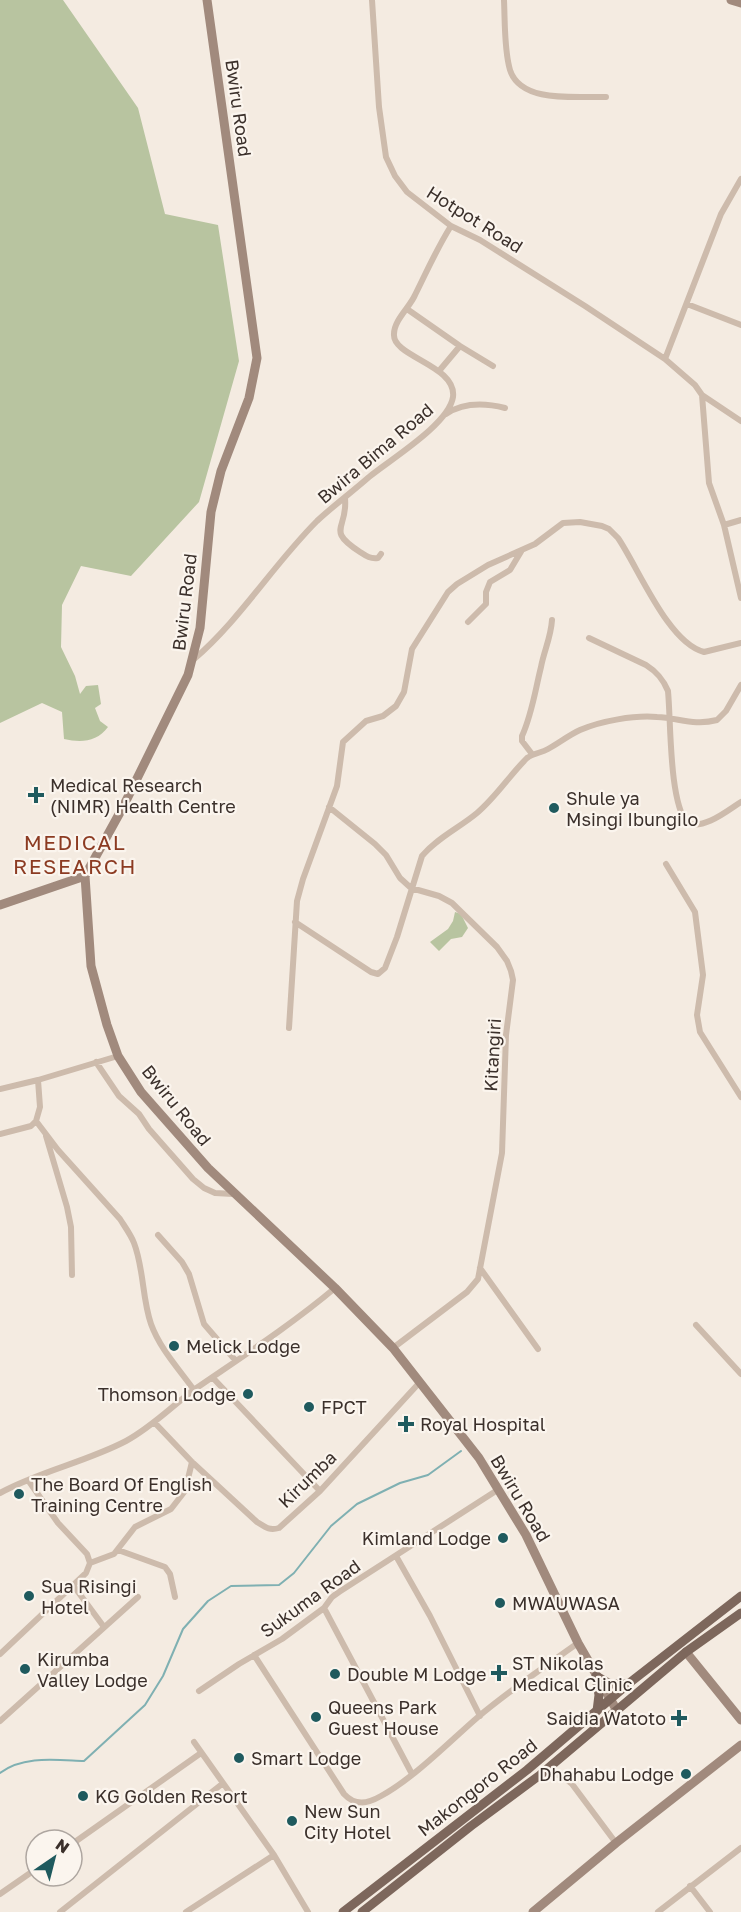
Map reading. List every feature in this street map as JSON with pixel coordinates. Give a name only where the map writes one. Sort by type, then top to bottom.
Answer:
[{"type":"main road","name":"Bwiru Road","points":[[207,0],[257,358],[249,398],[221,471],[211,512],[200,628],[193,660],[184,686],[167,721],[86,876],[91,966],[118,1056],[155,1110],[233,1194],[335,1288],[393,1348],[479,1458],[536,1556],[578,1643],[616,1710]]},
{"type":"main road","points":[[731,0],[741,3]]},
{"type":"main road","points":[[0,905],[86,876]]},
{"type":"main road","name":"Makongoro Road","points":[[343,1912],[527,1770],[628,1684],[741,1597]]},
{"type":"main road","name":"Makongoro Road","points":[[362,1912],[540,1775],[686,1652],[741,1613]]},
{"type":"main road","points":[[686,1652],[741,1720]]},
{"type":"main road","points":[[596,1676],[610,1684],[628,1684]]},
{"type":"main road","points":[[596,1676],[599,1695],[597,1711]]},
{"type":"main road","points":[[533,1912],[616,1843],[741,1745]]},
{"type":"street","name":"Hotpot Road","points":[[372,0],[379,107],[386,157],[395,176],[407,192],[451,226],[480,240],[665,359],[695,385],[702,395],[741,421]]},
{"type":"street","points":[[504,0],[508,60],[510,71],[519,84],[529,92],[536,94],[606,97]]},
{"type":"street","points":[[665,359],[721,214],[730,194],[741,179]]},
{"type":"street","name":"Bwira Bima Road","points":[[193,660],[218,636],[318,521],[446,414],[453,398],[449,381],[439,371],[395,341],[394,331],[451,226]]},
{"type":"street","points":[[687,304],[741,324]]},
{"type":"street","points":[[407,309],[460,346],[494,366]]},
{"type":"street","points":[[439,371],[460,346]]},
{"type":"street","points":[[702,395],[707,471],[724,525],[741,598]]},
{"type":"street","points":[[446,414],[463,405],[505,408]]},
{"type":"street","points":[[345,498],[346,512],[341,538],[345,543],[371,559],[378,558],[381,554]]},
{"type":"street","points":[[724,525],[741,520]]},
{"type":"street","points":[[288,1028],[297,901],[340,777],[343,742],[366,721],[383,717],[396,706],[404,692],[412,649],[448,592],[488,565],[535,544],[563,524],[586,523],[609,529],[624,547],[661,611],[685,640],[704,652],[741,643]]},
{"type":"street","points":[[468,622],[486,604],[486,592],[490,582],[510,570],[522,550]]},
{"type":"street","points":[[532,754],[522,741],[522,736],[533,707],[541,667],[551,634],[552,620]]},
{"type":"street","points":[[589,638],[655,670],[663,680],[668,691],[674,783],[680,808],[687,823],[693,826],[703,825],[741,802]]},
{"type":"street","points":[[295,922],[371,972],[378,974],[385,968],[397,937],[422,856],[429,847],[482,808],[532,754],[545,751],[579,730],[607,722],[646,716],[683,722],[717,720],[726,711],[741,685]]},
{"type":"street","points":[[329,807],[375,844],[386,855],[400,878],[411,888]]},
{"type":"street","points":[[666,864],[695,912],[703,975],[697,1015],[700,1032],[741,1097]]},
{"type":"street","name":"Kitangiri","points":[[393,1348],[467,1292],[478,1279],[502,1153],[506,1035],[513,980],[507,961],[497,947],[452,903],[439,896],[411,888]]},
{"type":"street","points":[[0,1089],[118,1056]]},
{"type":"street","points":[[96,1062],[119,1096],[139,1114],[193,1179],[215,1193],[233,1194]]},
{"type":"street","points":[[0,1134],[31,1125],[36,1121],[40,1107],[38,1080]]},
{"type":"street","points":[[36,1121],[127,1229],[134,1242],[139,1261],[145,1300],[152,1325],[164,1350],[194,1390]]},
{"type":"street","points":[[45,1133],[71,1227],[72,1275]]},
{"type":"street","points":[[158,1235],[182,1262],[189,1274],[204,1324],[236,1361]]},
{"type":"street","points":[[480,1268],[538,1349]]},
{"type":"street","points":[[0,1493],[127,1440],[194,1390],[290,1324],[335,1288]]},
{"type":"street","points":[[696,1325],[741,1374]]},
{"type":"street","points":[[213,1378],[320,1491]]},
{"type":"street","name":"Kirumba","points":[[154,1422],[192,1462],[267,1528],[273,1530],[279,1528],[320,1491],[420,1382]]},
{"type":"street","points":[[90,1563],[105,1559],[118,1550],[135,1527],[171,1509],[178,1502],[188,1481],[192,1462]]},
{"type":"street","points":[[0,1654],[86,1573],[90,1563],[87,1554],[58,1523],[28,1480]]},
{"type":"street","name":"Sukuma Road","points":[[199,1691],[282,1639],[324,1608],[332,1597],[499,1489]]},
{"type":"street","points":[[118,1550],[165,1567],[170,1574],[175,1598]]},
{"type":"street","points":[[396,1556],[430,1616],[480,1716]]},
{"type":"street","points":[[73,1584],[104,1627]]},
{"type":"street","points":[[0,1721],[138,1597]]},
{"type":"street","points":[[324,1608],[412,1774]]},
{"type":"street","points":[[254,1655],[321,1760],[352,1802],[358,1804],[381,1797],[527,1678],[578,1643]]},
{"type":"street","points":[[194,1742],[274,1855],[308,1912]]},
{"type":"street","points":[[84,1836],[201,1753]]},
{"type":"street","points":[[540,1775],[561,1775],[572,1784],[616,1843]]},
{"type":"street","points":[[60,1912],[222,1784]]},
{"type":"street","points":[[658,1912],[741,1848]]},
{"type":"street","points":[[186,1912],[274,1855]]},
{"type":"street","points":[[0,1894],[24,1877]]},
{"type":"street","points":[[690,1886],[710,1912]]},
{"type":"green space","points":[[0,0],[63,0],[138,108],[165,214],[218,225],[239,361],[199,502],[131,576],[81,566],[62,605],[61,647],[75,676],[80,694],[86,686],[98,685],[101,704],[95,708],[100,721],[108,727],[99,736],[82,741],[64,739],[62,712],[42,703],[0,723]]},
{"type":"green space","points":[[455,912],[461,914],[468,928],[462,937],[451,939],[439,951],[430,942],[448,929]]},
{"type":"waterway","points":[[0,1773],[9,1767],[30,1761],[84,1761],[145,1705],[163,1676],[183,1629],[208,1601],[231,1586],[279,1585],[294,1573],[331,1526],[357,1504],[400,1483],[428,1475],[461,1451]]},
{"type":"place","name":"Medical Research (NIMR) Health Centre","points":[[36,795]]},
{"type":"place","name":"Shule ya Msingi Ibungilo","points":[[554,808]]},
{"type":"place","name":"Melick Lodge","points":[[174,1346]]},
{"type":"place","name":"Thomson Lodge","points":[[248,1394]]},
{"type":"place","name":"FPCT","points":[[309,1407]]},
{"type":"place","name":"Royal Hospital","points":[[406,1424]]},
{"type":"place","name":"The Board Of English Training Centre","points":[[19,1494]]},
{"type":"place","name":"Kimland Lodge","points":[[503,1538]]},
{"type":"place","name":"Sua Risingi Hotel","points":[[29,1596]]},
{"type":"place","name":"MWAUWASA","points":[[500,1603]]},
{"type":"place","name":"Kirumba Valley Lodge","points":[[25,1669]]},
{"type":"place","name":"ST Nikolas Medical Clinic","points":[[499,1673]]},
{"type":"place","name":"Double M Lodge","points":[[335,1674]]},
{"type":"place","name":"Queens Park Guest House","points":[[316,1717]]},
{"type":"place","name":"Saidia Watoto","points":[[679,1718]]},
{"type":"place","name":"Smart Lodge","points":[[239,1758]]},
{"type":"place","name":"Dhahabu Lodge","points":[[686,1774]]},
{"type":"place","name":"KG Golden Resort","points":[[83,1796]]},
{"type":"place","name":"New Sun City Hotel","points":[[292,1821]]},
{"type":"district","name":"MEDICAL RESEARCH","points":[[75,854]]}]
